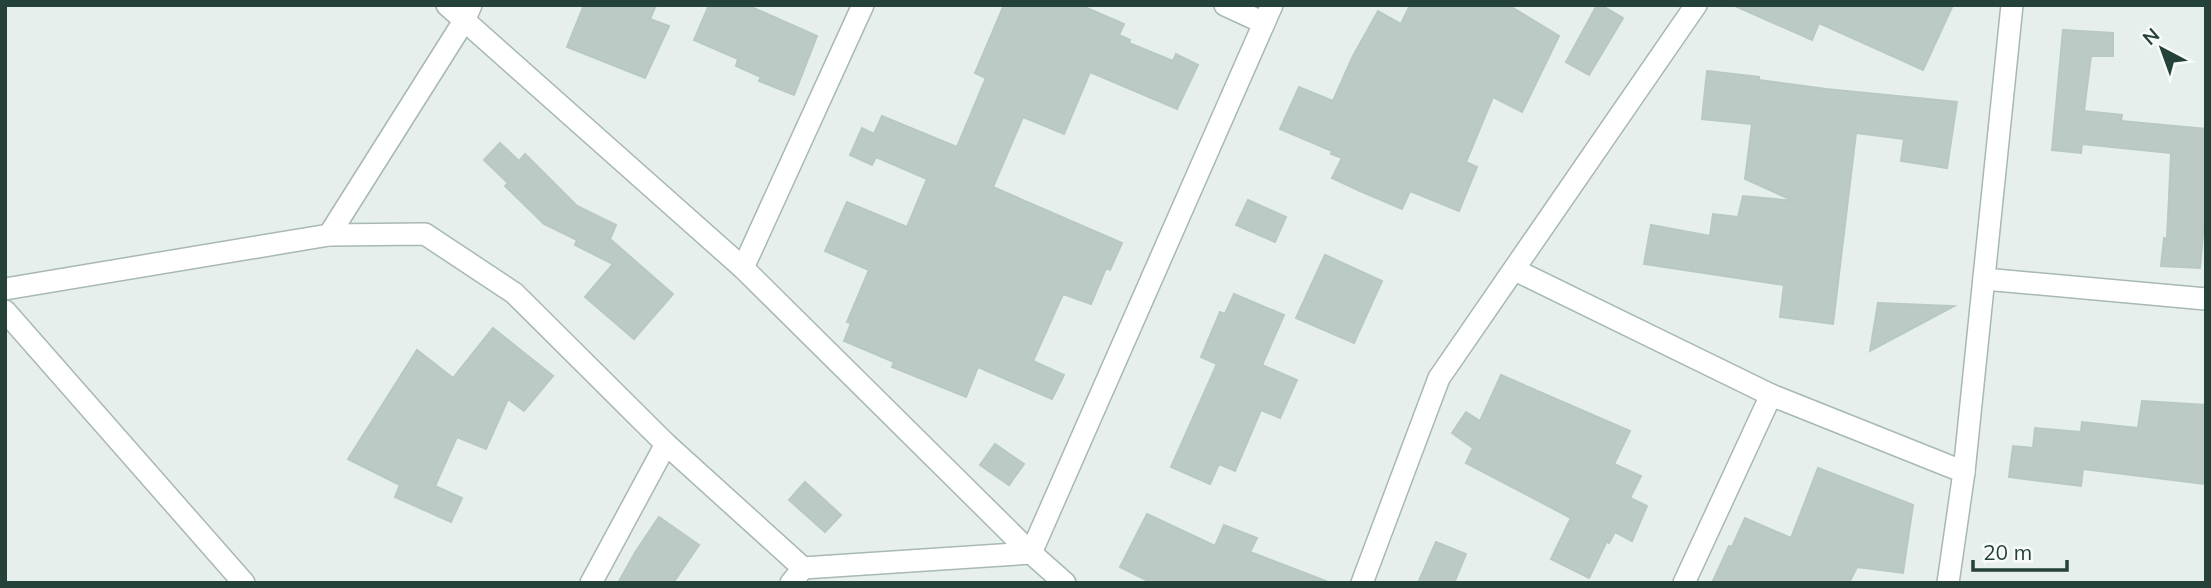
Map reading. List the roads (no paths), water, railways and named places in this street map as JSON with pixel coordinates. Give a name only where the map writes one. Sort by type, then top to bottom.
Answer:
[{"type":"street","points":[[447,5],[467,13],[743,268],[1065,583]]},
{"type":"street","points":[[743,268],[863,5]]},
{"type":"street","points":[[1031,552],[1268,14],[1226,5]]},
{"type":"street","points":[[1362,583],[1439,378],[1696,5]]},
{"type":"street","points":[[1948,583],[1964,472],[2012,5]]},
{"type":"street","points":[[329,234],[467,13]]},
{"type":"street","points":[[5,289],[329,234],[425,234],[514,293],[797,575],[1031,552]]},
{"type":"street","points":[[1515,270],[1771,395],[1964,472]]},
{"type":"street","points":[[1984,279],[2206,299]]},
{"type":"street","points":[[5,311],[244,583]]},
{"type":"street","points":[[1684,583],[1771,395]]},
{"type":"street","points":[[591,583],[666,444]]}]
